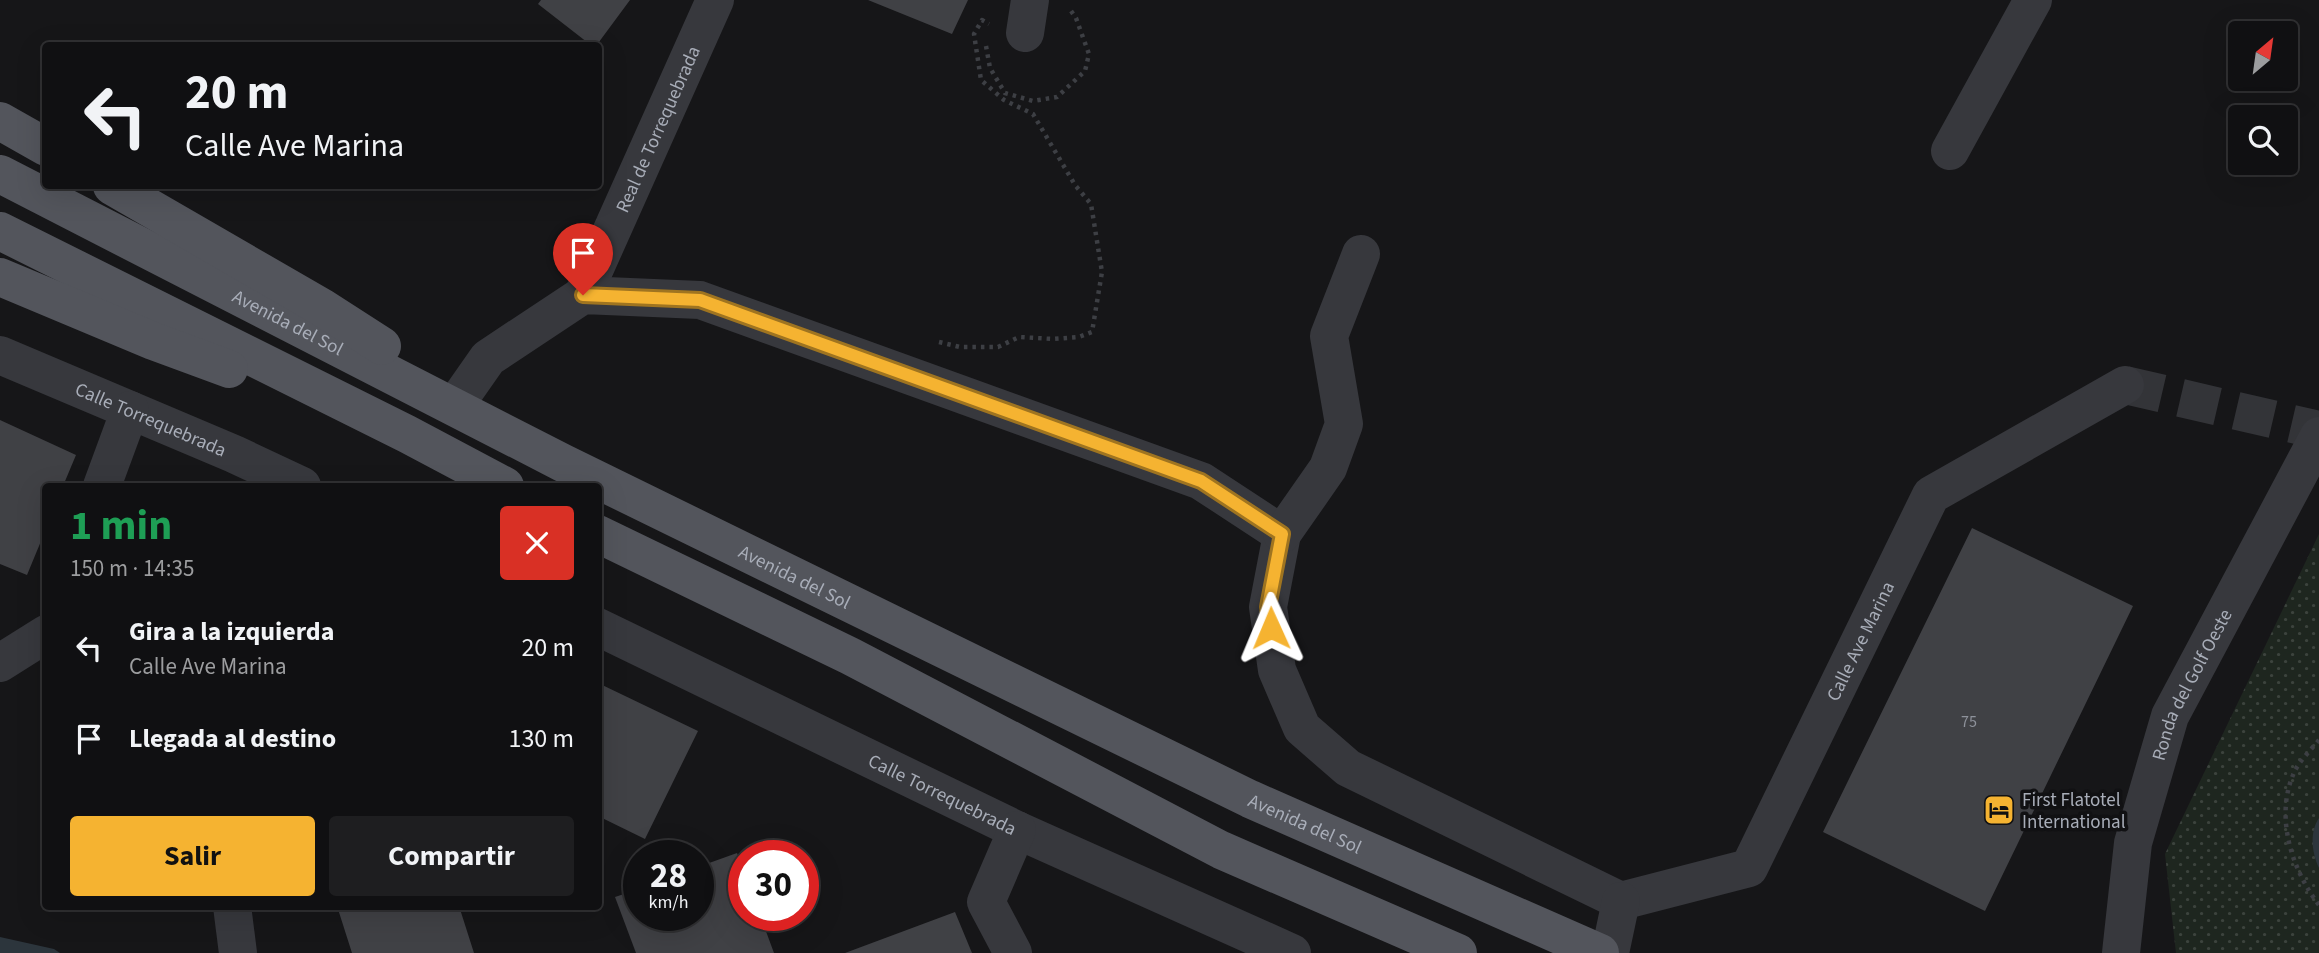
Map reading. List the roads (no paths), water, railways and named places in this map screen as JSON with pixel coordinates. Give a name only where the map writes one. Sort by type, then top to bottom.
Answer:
[{"type":"main road","points":[[0,121],[42,145]]},
{"type":"main road","name":"Avenida del Sol","points":[[0,174],[563,463],[1250,799],[1600,953]]},
{"type":"main road","points":[[117,189],[323,308],[563,463]]},
{"type":"main road","points":[[0,231],[407,434],[499,483]]},
{"type":"main road","points":[[0,277],[153,341],[407,434]]},
{"type":"main road","points":[[602,536],[850,656],[1221,850],[1458,953]]},
{"type":"street","name":"Real de Torrequebrada","points":[[583,295],[715,0]]},
{"type":"street","points":[[1950,151],[2033,0]]},
{"type":"street","points":[[1361,254],[1329,336],[1344,424],[1328,468],[1282,534],[1268,607],[1277,670],[1302,728],[1348,768],[1621,901],[1610,953]]},
{"type":"street","points":[[460,398],[488,358],[583,295],[700,300],[1201,481],[1282,534]]},
{"type":"street","name":"Calle Torrequebrada","points":[[0,355],[295,483]]},
{"type":"street","name":"Calle Ave Marina","points":[[1621,901],[1749,868],[1931,495],[2125,385]]},
{"type":"street","points":[[103,483],[130,410]]},
{"type":"street","name":"Ronda del Golf Oeste","points":[[2121,953],[2133,843],[2170,716],[2319,436]]},
{"type":"street","name":"Calle Torrequebrada","points":[[602,629],[1017,830],[1292,953]]},
{"type":"street","points":[[0,663],[42,637]]},
{"type":"street","points":[[1013,953],[986,902],[1017,830]]},
{"type":"street","points":[[233,910],[238,953]]},
{"type":"tunnel","points":[[2125,385],[2319,430]]},
{"type":"place","name":"First Flatotel International","points":[[1999,810]]}]
